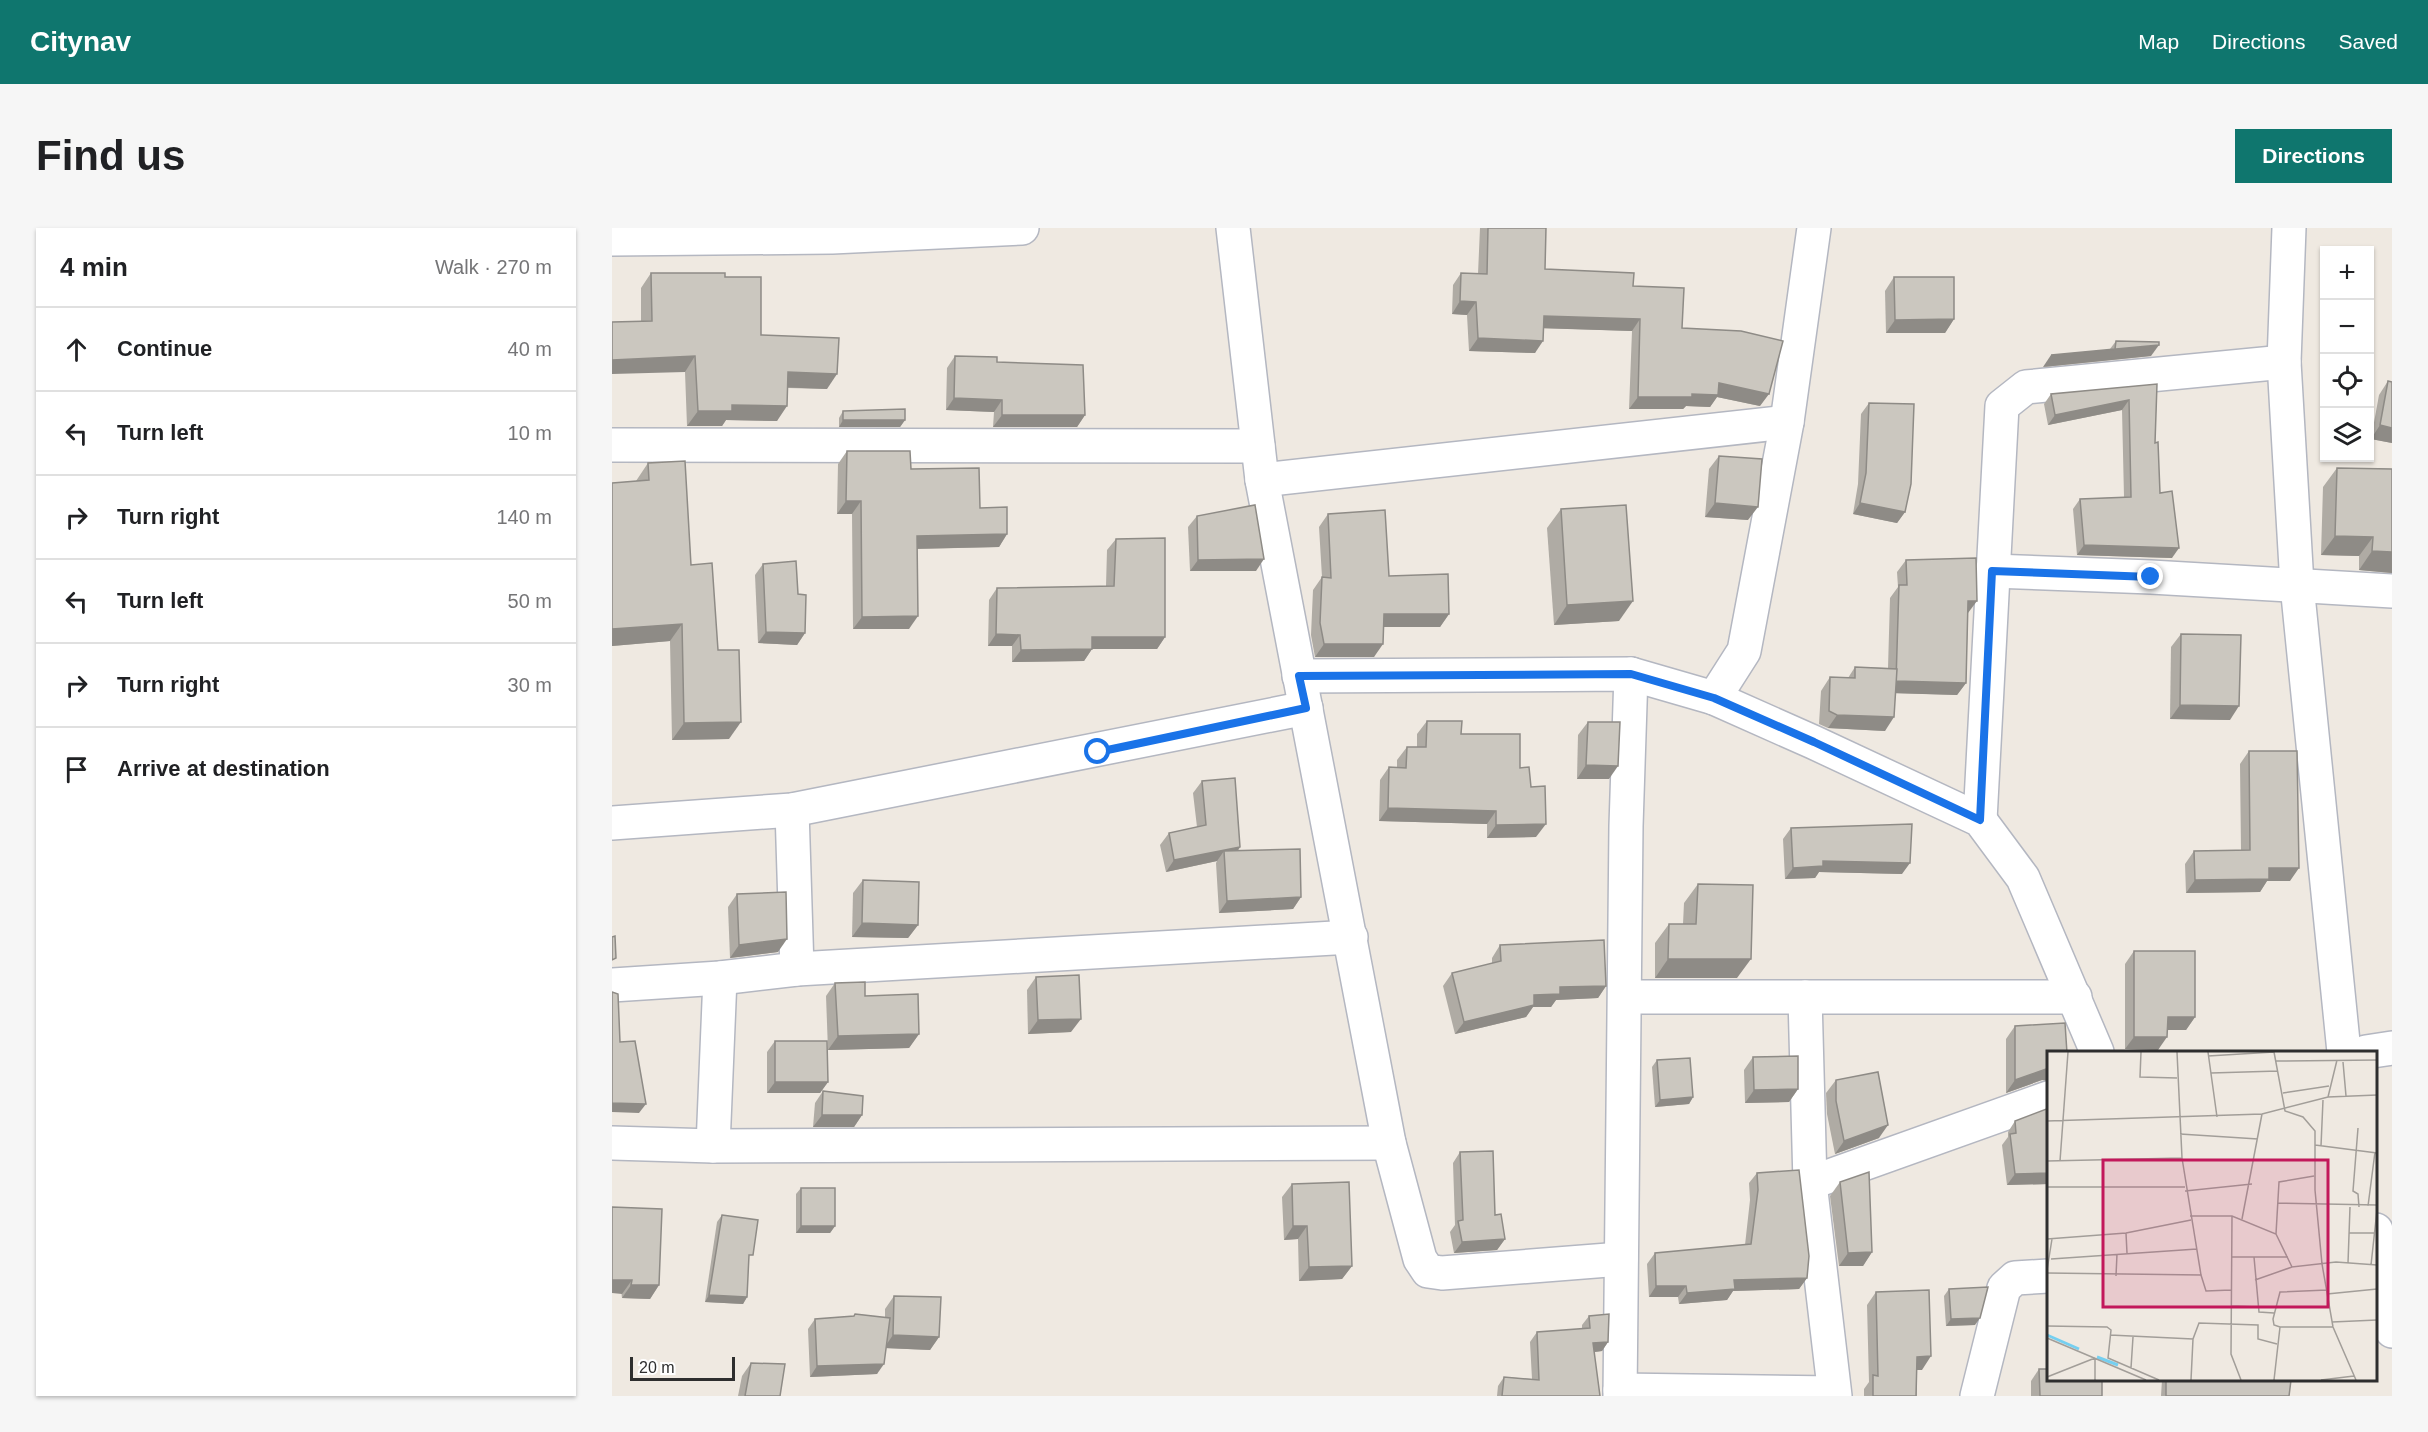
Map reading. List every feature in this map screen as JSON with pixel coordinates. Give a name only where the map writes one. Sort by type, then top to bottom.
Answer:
[{"type":"street","points":[[612,239],[832,237],[1022,228]]},
{"type":"street","points":[[1233,228],[1262,480],[1389,1143],[1420,1259],[1428,1271],[1442,1273],[1621,1259]]},
{"type":"street","points":[[1714,698],[1744,651],[1786,422],[1814,228]]},
{"type":"street","points":[[2289,228],[2284,362],[2297,585],[2344,1051]]},
{"type":"street","points":[[1980,820],[2002,406],[2026,387],[2284,362]]},
{"type":"street","points":[[1262,480],[1786,422]]},
{"type":"street","points":[[612,445],[1258,446]]},
{"type":"street","points":[[1992,571],[2392,591]]},
{"type":"street","points":[[1299,676],[1631,674],[1714,698],[1980,820],[2024,878],[2096,1051]]},
{"type":"street","points":[[1631,674],[1626,825],[1626,997],[1620,1393],[1835,1395],[1809,1183],[1805,997]]},
{"type":"street","points":[[612,823],[792,810],[1306,708]]},
{"type":"street","points":[[792,810],[797,969]]},
{"type":"street","points":[[612,985],[720,978],[797,969],[1351,937]]},
{"type":"street","points":[[713,1146],[720,978]]},
{"type":"street","points":[[1626,997],[2075,997]]},
{"type":"street","points":[[2376,1051],[2392,1048]]},
{"type":"street","points":[[1809,1183],[2047,1099]]},
{"type":"street","points":[[612,1143],[713,1146],[1389,1143]]},
{"type":"street","points":[[2377,1249],[2389,1290],[2392,1331]]},
{"type":"street","points":[[1977,1396],[2004,1288],[2015,1278],[2047,1276]]},
{"type":"building","points":[[1488,228],[1546,228],[1545,269],[1634,273],[1633,286],[1684,288],[1682,328],[1741,331],[1783,341],[1769,394],[1719,383],[1718,395],[1638,397],[1640,319],[1544,316],[1543,341],[1478,338],[1476,302],[1460,301],[1461,273],[1487,274]]},
{"type":"building","points":[[651,273],[725,273],[725,277],[761,277],[761,335],[839,338],[837,374],[788,372],[787,406],[732,405],[732,411],[698,411],[695,356],[612,360],[612,322],[652,321]]},
{"type":"building","points":[[1894,277],[1954,277],[1954,319],[1895,320]]},
{"type":"building","points":[[2116,341],[2159,342],[2159,345],[2051,355],[2115,349]]},
{"type":"building","points":[[955,356],[997,357],[997,362],[1083,365],[1085,415],[1002,415],[1002,400],[954,398]]},
{"type":"building","points":[[2388,381],[2392,382],[2392,428],[2380,425]]},
{"type":"building","points":[[2157,384],[2155,443],[2158,442],[2160,493],[2172,491],[2179,548],[2084,545],[2080,499],[2131,497],[2129,400],[2055,415],[2051,394]]},
{"type":"building","points":[[1869,403],[1914,404],[1911,484],[1905,512],[1860,503],[1866,473]]},
{"type":"building","points":[[905,409],[905,420],[843,420],[843,411]]},
{"type":"building","points":[[847,451],[910,451],[911,469],[979,468],[980,508],[1007,507],[1007,534],[917,536],[918,616],[862,617],[861,501],[846,501]]},
{"type":"building","points":[[1719,456],[1762,459],[1758,507],[1715,503]]},
{"type":"building","points":[[685,461],[691,565],[712,563],[718,650],[739,650],[741,722],[684,723],[682,624],[612,629],[612,483],[649,480],[648,463]]},
{"type":"building","points":[[2337,468],[2392,469],[2392,552],[2372,551],[2373,537],[2335,536]]},
{"type":"building","points":[[1255,505],[1264,559],[1198,560],[1197,516]]},
{"type":"building","points":[[1626,505],[1633,601],[1567,605],[1561,509]]},
{"type":"building","points":[[1385,510],[1389,576],[1448,574],[1449,614],[1384,614],[1383,644],[1324,644],[1320,623],[1322,577],[1331,578],[1328,514]]},
{"type":"building","points":[[1165,538],[1165,637],[1092,637],[1092,649],[1021,650],[1020,635],[996,634],[997,588],[1114,586],[1116,539]]},
{"type":"building","points":[[1976,558],[1977,601],[1968,601],[1966,683],[1896,681],[1899,585],[1907,585],[1906,560]]},
{"type":"building","points":[[796,561],[798,594],[806,595],[805,633],[766,632],[763,564]]},
{"type":"building","points":[[2181,634],[2241,635],[2239,706],[2180,705]]},
{"type":"building","points":[[1855,667],[1897,669],[1894,717],[1837,715],[1829,711],[1830,677],[1855,678]]},
{"type":"building","points":[[1427,721],[1462,721],[1461,734],[1520,734],[1520,768],[1529,767],[1531,787],[1545,786],[1546,824],[1496,825],[1496,811],[1388,808],[1389,767],[1406,768],[1407,747],[1426,747]]},
{"type":"building","points":[[1588,722],[1620,722],[1618,766],[1586,765]]},
{"type":"building","points":[[2249,751],[2297,751],[2299,868],[2269,868],[2269,879],[2195,880],[2194,851],[2250,850]]},
{"type":"building","points":[[1235,778],[1240,847],[1174,860],[1169,833],[1206,825],[1202,781]]},
{"type":"building","points":[[1912,824],[1910,863],[1823,861],[1823,866],[1793,868],[1791,828]]},
{"type":"building","points":[[1300,849],[1301,897],[1227,901],[1224,851]]},
{"type":"building","points":[[863,880],[919,882],[918,925],[862,923]]},
{"type":"building","points":[[1698,884],[1753,885],[1751,959],[1668,959],[1669,924],[1696,924]]},
{"type":"building","points":[[786,892],[787,939],[739,945],[737,894]]},
{"type":"building","points":[[615,936],[616,958],[612,960],[612,937]]},
{"type":"building","points":[[1604,940],[1606,986],[1560,987],[1560,994],[1534,995],[1534,1005],[1464,1022],[1452,973],[1501,961],[1500,945]]},
{"type":"building","points":[[2134,951],[2195,951],[2195,1017],[2168,1017],[2167,1037],[2134,1037]]},
{"type":"building","points":[[1079,975],[1081,1019],[1038,1020],[1036,977]]},
{"type":"building","points":[[865,982],[865,996],[918,994],[919,1034],[838,1036],[835,983]]},
{"type":"building","points":[[612,992],[618,994],[620,1042],[635,1041],[646,1104],[612,1103]]},
{"type":"building","points":[[2065,1023],[2067,1051],[2047,1051],[2047,1069],[2015,1080],[2015,1026]]},
{"type":"building","points":[[775,1041],[827,1041],[828,1082],[775,1082]]},
{"type":"building","points":[[1798,1056],[1798,1089],[1754,1090],[1753,1057]]},
{"type":"building","points":[[1690,1058],[1693,1097],[1660,1100],[1657,1060]]},
{"type":"building","points":[[1878,1072],[1888,1125],[1844,1141],[1836,1101],[1836,1080]]},
{"type":"building","points":[[823,1091],[863,1096],[862,1115],[822,1115]]},
{"type":"building","points":[[2047,1109],[2047,1173],[2015,1174],[2010,1134],[2016,1133],[2015,1121]]},
{"type":"building","points":[[1493,1151],[1495,1215],[1501,1214],[1505,1239],[1462,1242],[1458,1221],[1463,1220],[1460,1152]]},
{"type":"building","points":[[1799,1170],[1809,1256],[1807,1278],[1734,1280],[1735,1289],[1687,1293],[1686,1286],[1656,1286],[1655,1253],[1751,1244],[1758,1190],[1757,1173]]},
{"type":"building","points":[[1869,1172],[1872,1252],[1848,1253],[1840,1182]]},
{"type":"building","points":[[1349,1182],[1352,1266],[1309,1267],[1307,1226],[1293,1226],[1292,1184]]},
{"type":"building","points":[[801,1188],[835,1188],[835,1226],[801,1226]]},
{"type":"building","points":[[612,1207],[662,1209],[659,1285],[631,1285],[632,1280],[612,1280]]},
{"type":"building","points":[[722,1215],[758,1220],[753,1255],[749,1255],[747,1297],[709,1295]]},
{"type":"building","points":[[1988,1287],[1980,1318],[1951,1319],[1949,1289]]},
{"type":"building","points":[[1929,1290],[1931,1356],[1917,1357],[1916,1396],[1873,1396],[1873,1375],[1878,1376],[1876,1292]]},
{"type":"building","points":[[894,1296],[941,1297],[939,1337],[893,1335]]},
{"type":"building","points":[[855,1314],[890,1318],[884,1364],[817,1366],[815,1319],[854,1316]]},
{"type":"building","points":[[1609,1314],[1608,1342],[1593,1343],[1600,1396],[1502,1396],[1504,1377],[1539,1380],[1537,1332],[1590,1328],[1589,1316]]},
{"type":"building","points":[[751,1363],[785,1364],[780,1396],[745,1396]]},
{"type":"building","points":[[2039,1369],[2047,1369],[2047,1381],[2102,1381],[2102,1396],[2040,1396]]},
{"type":"building","points":[[2166,1381],[2291,1381],[2289,1396],[2166,1396]]},
{"type":"route","points":[[1098,752],[1306,708],[1299,676],[1631,674],[1714,698],[1980,820],[1992,571],[2151,577]]}]
